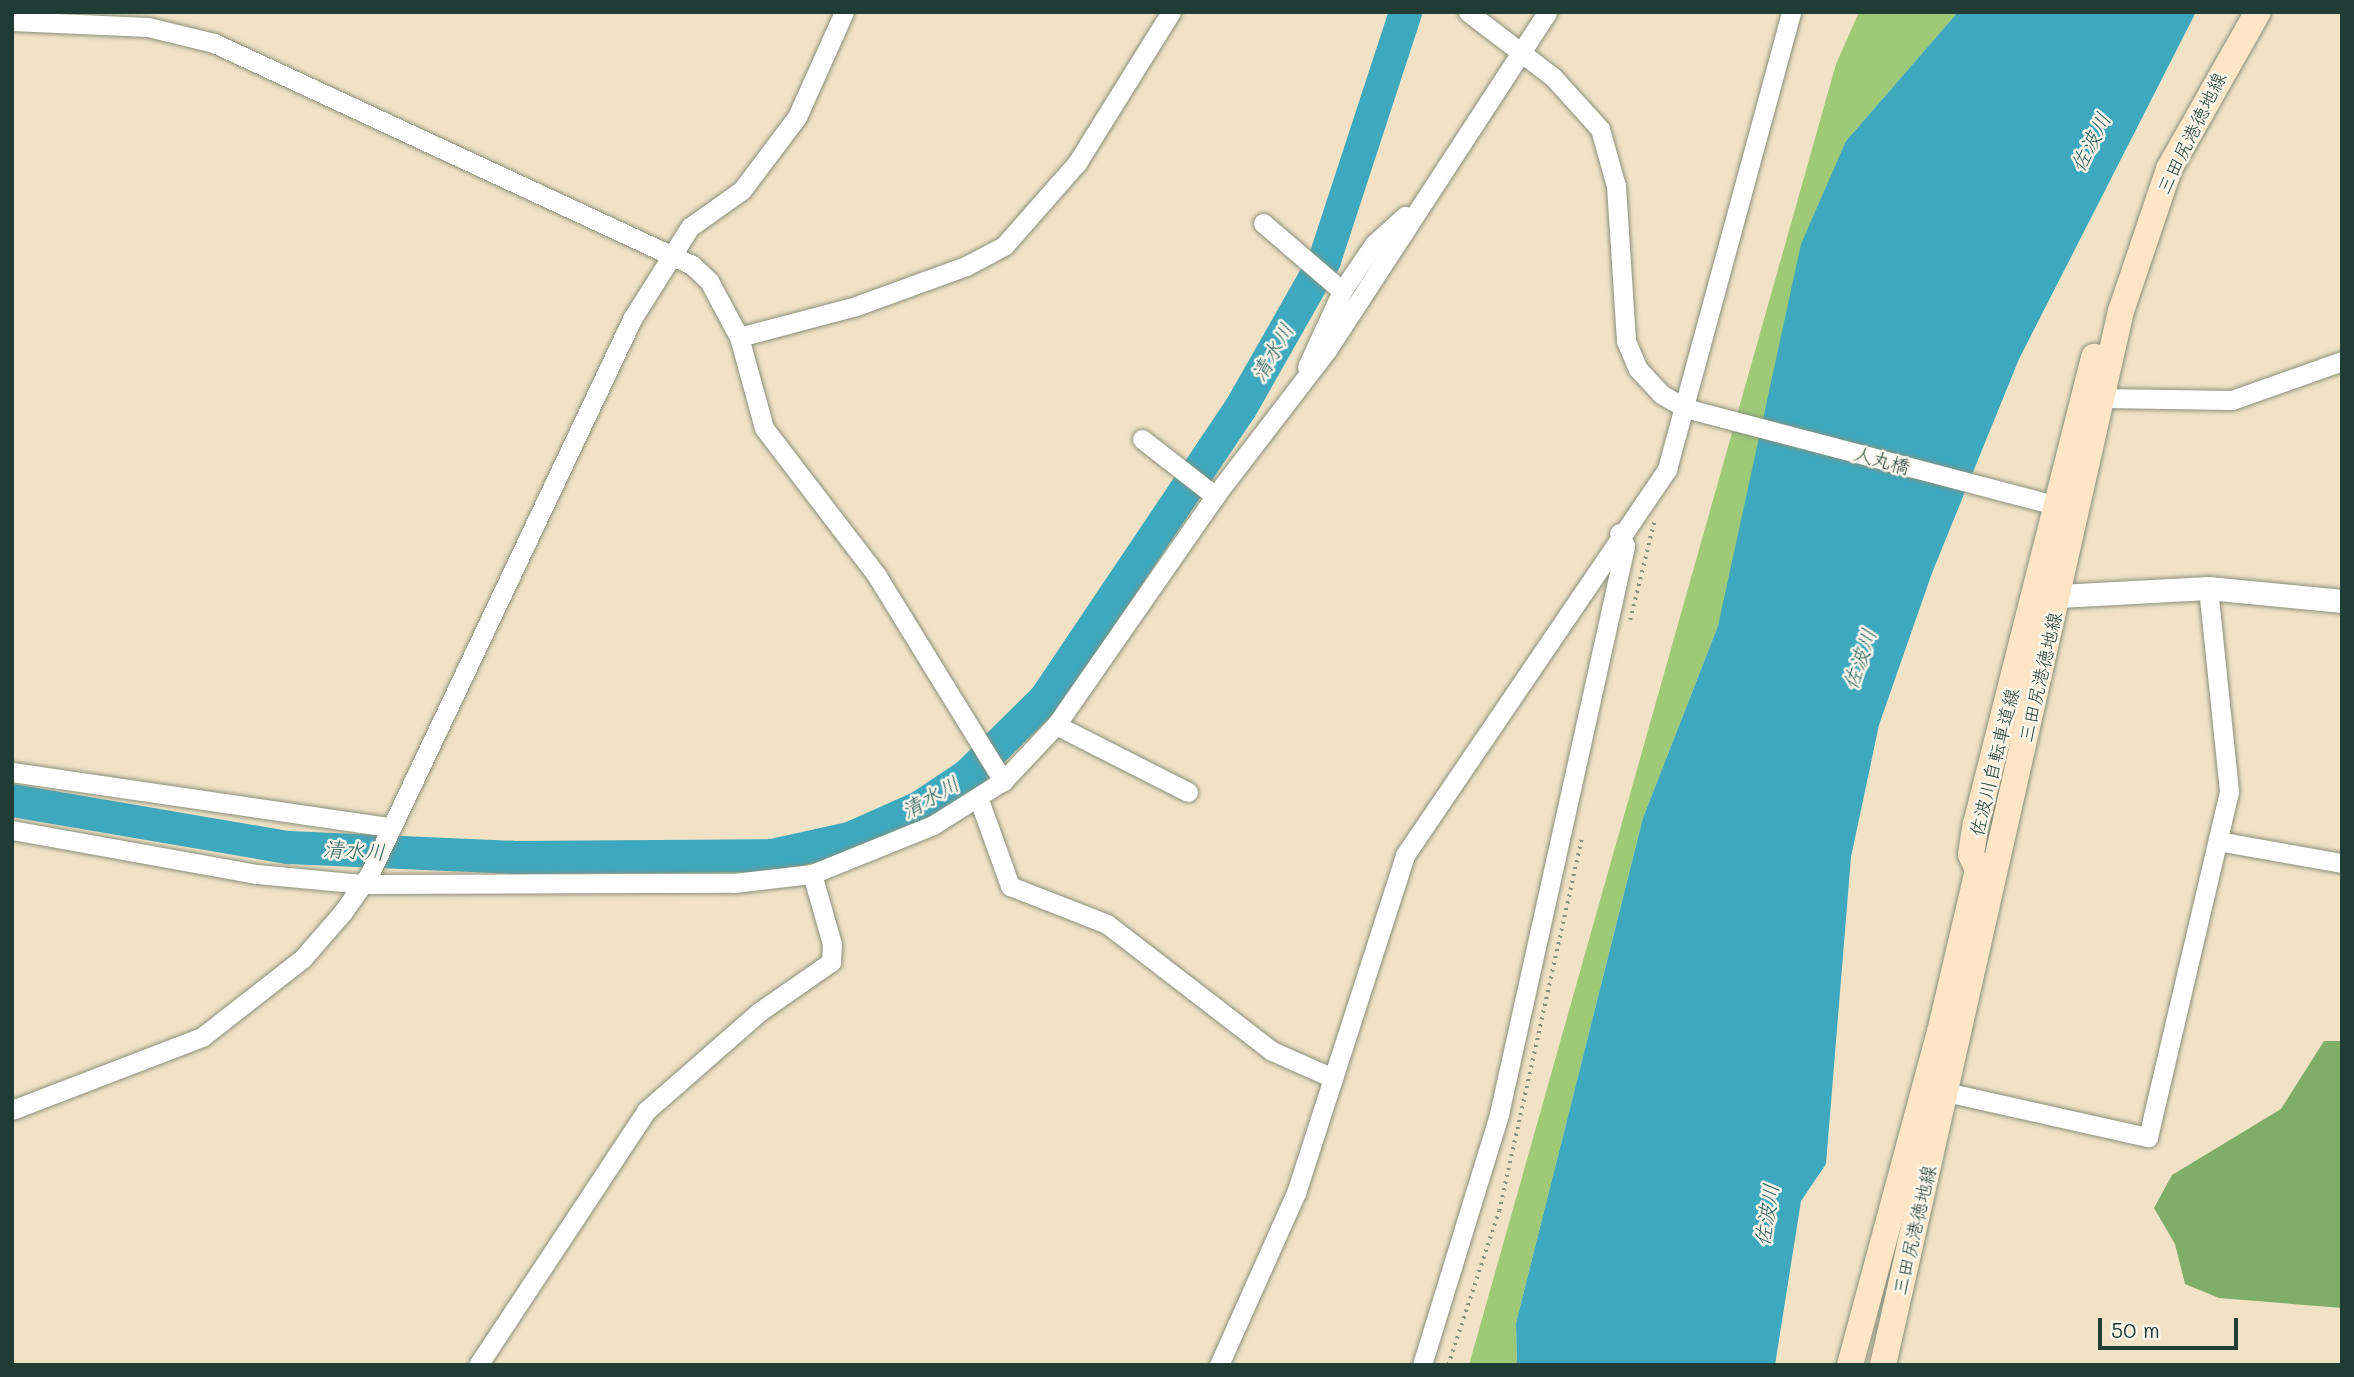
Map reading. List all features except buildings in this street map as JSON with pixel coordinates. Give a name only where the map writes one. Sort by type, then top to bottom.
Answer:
[{"type":"main road","name":"三田尻港徳地線","points":[[1883,1365],[1946,1092],[1987,873],[2059,596],[2102,398],[2113,316],[2169,169],[2258,12]]},
{"type":"main road","name":"佐波川自転車道線","points":[[1850,1365],[1987,873],[1971,854],[1976,824],[2045,568],[2046,503],[2113,316]]},
{"type":"street","points":[[12,1110],[202,1037],[303,958],[365,880],[632,318],[671,252],[690,228],[742,190],[797,117],[844,12]]},
{"type":"street","points":[[739,337],[856,306],[966,266],[1004,246],[1077,163],[1171,12]]},
{"type":"street","points":[[1468,12],[1520,50],[1600,129],[1616,186],[1626,341],[1638,369],[1685,408]]},
{"type":"street","points":[[12,831],[257,874],[365,880],[734,883],[812,874],[875,853],[978,797],[1056,725],[1215,496],[1303,382],[1547,12]]},
{"type":"street","points":[[1219,1365],[1296,1193],[1405,855],[1619,533],[1667,470],[1791,12]]},
{"type":"street","points":[[12,22],[148,27],[214,43],[671,252],[709,281],[739,337],[764,428],[877,576],[1000,777]]},
{"type":"street","points":[[1303,382],[1342,291],[1374,244],[1419,203]]},
{"type":"street","points":[[1263,223],[1342,291]]},
{"type":"street","points":[[2102,398],[2232,400],[2342,361]]},
{"type":"street","name":"人丸橋","points":[[1685,408],[2046,503]]},
{"type":"street","points":[[1142,439],[1215,496]]},
{"type":"street","points":[[1422,1365],[1499,1114],[1625,546],[1619,533]]},
{"type":"street","points":[[1946,1092],[2148,1138],[2218,841],[2230,757],[2208,588]]},
{"type":"street","points":[[2059,596],[2208,588],[2342,601]]},
{"type":"street","points":[[1056,725],[1188,792]]},
{"type":"street","points":[[12,772],[388,831]]},
{"type":"street","points":[[978,797],[1010,887],[1107,924],[1272,1051],[1333,1079]]},
{"type":"street","points":[[2218,841],[2342,863]]},
{"type":"street","points":[[478,1365],[646,1111],[759,1012],[831,962],[832,944],[812,874]]},
{"type":"green space","points":[[1859,12],[1958,12],[1846,141],[1718,626],[1643,818],[1516,1323],[1517,1365],[1469,1365],[1836,64]]},
{"type":"green space","points":[[2324,1041],[2342,1041],[2342,1308],[2219,1298],[2185,1284],[2175,1244],[2154,1208],[2172,1175],[2281,1109]]},
{"type":"water","name":"佐波川","points":[[1958,12],[2196,12],[2019,359],[1932,573],[1879,725],[1851,857],[1826,1164],[1801,1201],[1775,1365],[1517,1365],[1516,1323],[1643,818],[1718,626],[1801,244],[1846,141]]},
{"type":"waterway","name":"清水川","points":[[12,800],[288,847],[513,857],[771,855],[849,838],[919,807],[967,775],[1045,698],[1240,408],[1324,260],[1405,12]]}]
